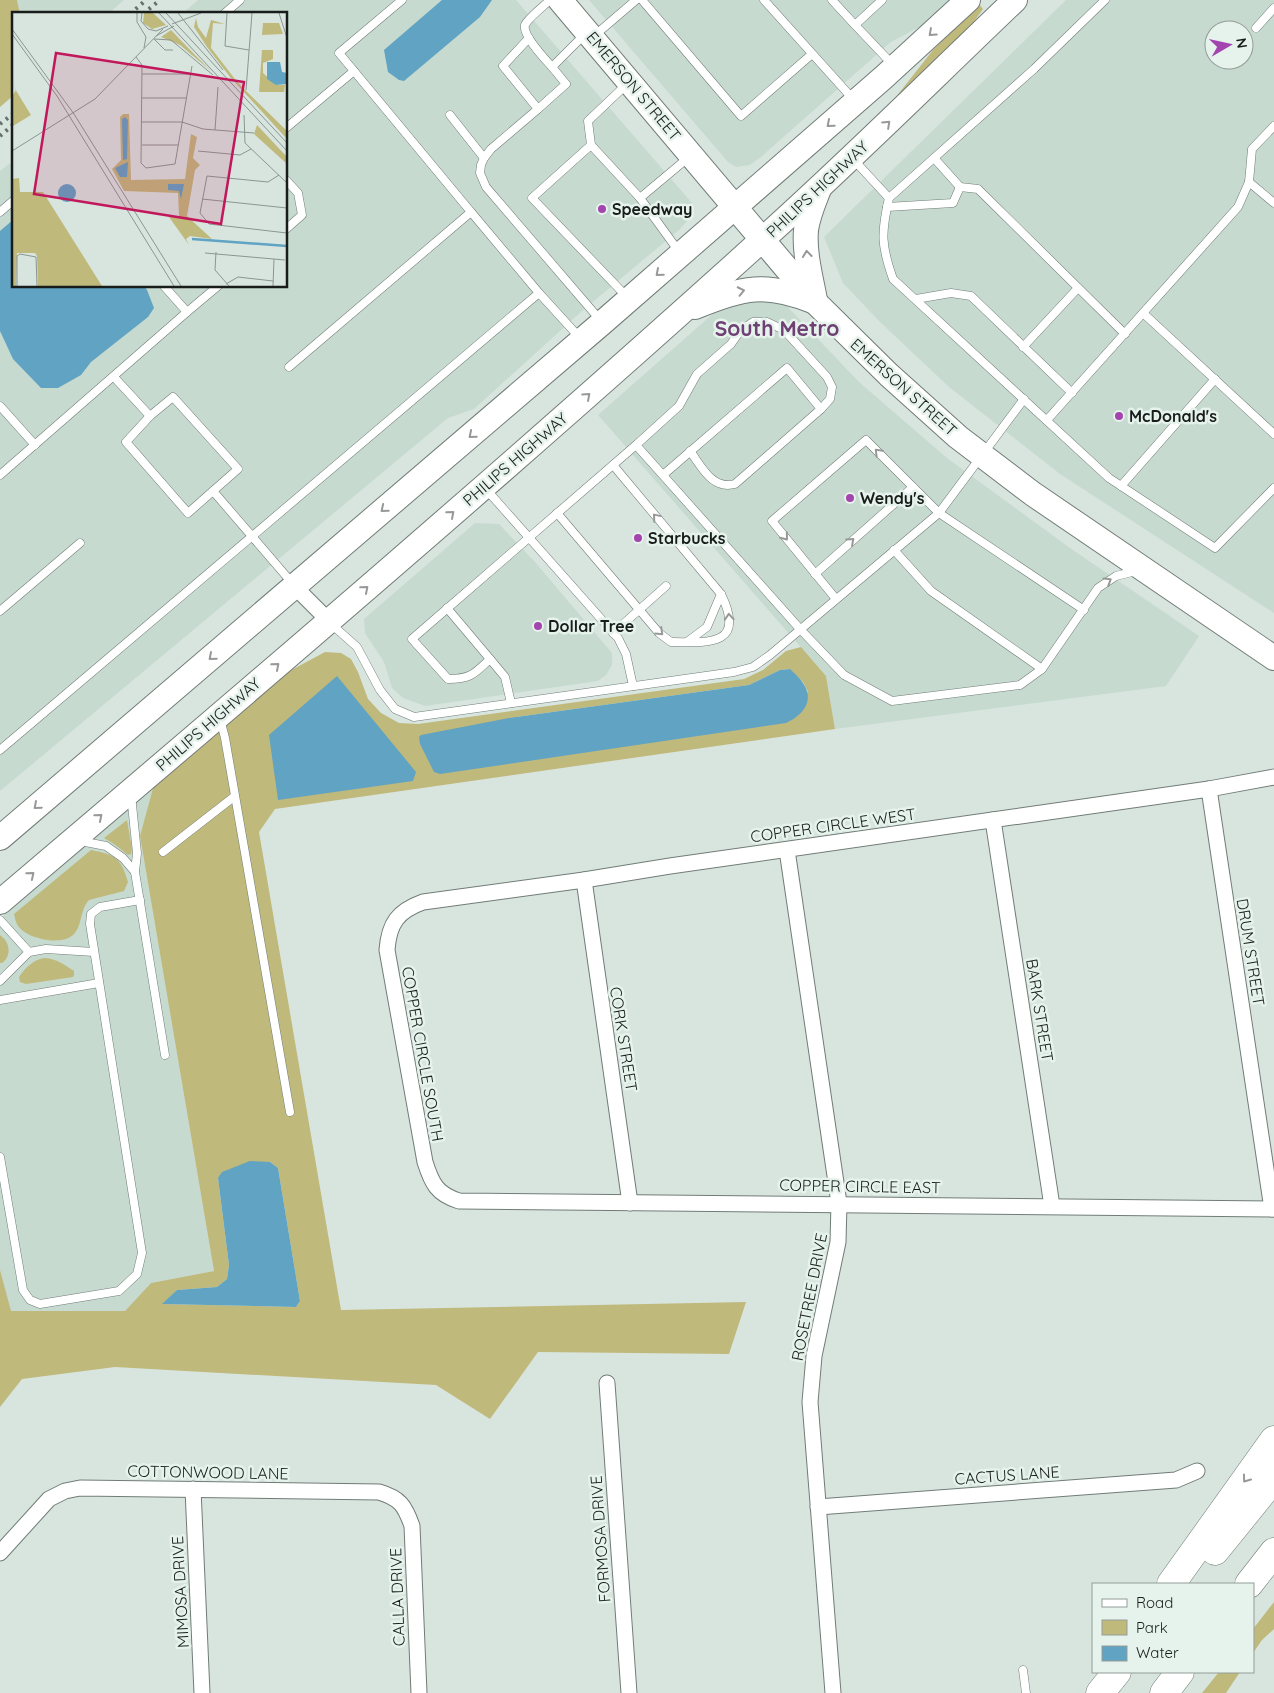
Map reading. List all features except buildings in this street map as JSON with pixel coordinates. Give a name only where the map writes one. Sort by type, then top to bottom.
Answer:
[{"type":"highway","points":[[1171,1583],[1274,1440]]},
{"type":"highway","points":[[1190,1583],[1274,1478]]},
{"type":"highway","points":[[1250,1583],[1274,1552]]},
{"type":"highway","points":[[1254,1596],[1274,1575]]},
{"type":"highway","points":[[1164,1693],[1179,1673]]},
{"type":"main road","name":"EMERSON STREET","points":[[560,0],[815,302],[889,376],[981,455],[1033,494],[1274,658]]},
{"type":"main road","name":"PHILIPS HIGHWAY","points":[[0,902],[328,621],[679,314],[821,186],[1015,0]]},
{"type":"main road","points":[[0,838],[736,207],[895,67],[959,3]]},
{"type":"main road","points":[[815,302],[807,256],[806,231],[810,209],[821,186]]},
{"type":"main road","points":[[679,314],[726,295],[759,288],[790,292],[815,302]]},
{"type":"street","points":[[294,586],[328,621]]},
{"type":"street","name":"COPPER CIRCLE WEST","points":[[400,915],[411,906],[423,902],[1209,789],[1274,777]]},
{"type":"street","name":"DRUM STREET","points":[[1209,789],[1273,1209]]},
{"type":"street","name":"BARK STREET","points":[[993,820],[1052,1206]]},
{"type":"street","name":"ROSETREE DRIVE","points":[[787,850],[839,1203],[840,1224],[838,1242],[814,1356],[810,1402],[833,1693]]},
{"type":"street","name":"CORK STREET","points":[[584,880],[630,1203]]},
{"type":"street","name":"COPPER CIRCLE SOUTH","points":[[400,915],[393,923],[388,935],[387,950],[425,1162],[436,1188],[445,1197]]},
{"type":"street","name":"COPPER CIRCLE EAST","points":[[445,1197],[459,1201],[839,1203],[1273,1209]]},
{"type":"street","name":"FORMOSA DRIVE","points":[[607,1383],[629,1693]]},
{"type":"street","name":"CACTUS LANE","points":[[818,1507],[1176,1480],[1197,1471]]},
{"type":"street","name":"COTTONWOOD LANE","points":[[0,1553],[49,1499],[65,1491],[80,1488],[379,1492],[391,1495],[400,1502]]},
{"type":"street","name":"MIMOSA DRIVE","points":[[193,1489],[202,1693]]},
{"type":"street","name":"CALLA DRIVE","points":[[400,1502],[412,1526],[419,1693]]},
{"type":"lane","points":[[226,12],[240,0]]},
{"type":"lane","points":[[402,0],[339,53],[539,293],[582,340]]},
{"type":"lane","points":[[550,0],[526,23],[525,29],[528,38],[566,84],[491,149],[484,158],[480,173],[486,187],[602,323]]},
{"type":"lane","points":[[552,66],[590,34],[636,0]]},
{"type":"lane","points":[[642,0],[741,116],[812,54]]},
{"type":"lane","points":[[764,0],[855,102]]},
{"type":"lane","points":[[832,0],[895,67]]},
{"type":"lane","points":[[855,25],[882,0]]},
{"type":"lane","points":[[1105,0],[1034,69],[888,198],[883,244],[886,259],[893,279],[1110,478],[1214,548],[1274,488]]},
{"type":"lane","points":[[1256,28],[1274,8]]},
{"type":"lane","points":[[528,38],[503,66],[538,109]]},
{"type":"lane","points":[[288,126],[354,71]]},
{"type":"lane","points":[[630,81],[588,120],[591,145],[640,198],[680,255]]},
{"type":"lane","points":[[450,115],[484,158]]},
{"type":"lane","points":[[1047,420],[1238,207],[1249,182],[1252,149],[1274,126]]},
{"type":"lane","points":[[591,145],[532,198],[629,300]]},
{"type":"lane","points":[[640,198],[692,155]]},
{"type":"lane","points":[[852,157],[888,198]]},
{"type":"lane","points":[[934,158],[960,187],[978,190],[1125,334]]},
{"type":"lane","points":[[288,182],[298,193],[302,215],[288,227]]},
{"type":"lane","points":[[1249,182],[1274,203]]},
{"type":"lane","points":[[887,207],[953,203],[960,187]]},
{"type":"lane","points":[[0,212],[12,202]]},
{"type":"lane","points":[[289,367],[471,212]]},
{"type":"lane","points":[[166,288],[187,312]]},
{"type":"lane","points":[[0,475],[216,288]]},
{"type":"lane","points":[[1023,347],[1078,288]]},
{"type":"lane","points":[[0,750],[539,293]]},
{"type":"lane","points":[[916,299],[951,293],[971,296],[1072,393]]},
{"type":"lane","points":[[1143,313],[1274,434]]},
{"type":"lane","points":[[490,659],[474,675],[464,679],[448,679],[412,639],[679,406],[697,374],[731,344],[740,331],[753,322],[766,322],[784,330],[828,377],[832,387],[830,399],[735,484],[727,486],[712,480],[690,451]]},
{"type":"lane","points":[[663,475],[786,368],[821,409]]},
{"type":"lane","points":[[114,376],[150,416]]},
{"type":"lane","points":[[1121,486],[1214,379]]},
{"type":"lane","points":[[172,397],[238,469],[188,513],[126,442],[150,416],[172,397]]},
{"type":"lane","points":[[328,621],[357,647],[380,690],[395,709],[414,717],[734,672],[753,667],[939,513],[1024,399]]},
{"type":"lane","points":[[0,406],[35,445]]},
{"type":"lane","points":[[836,600],[772,521],[866,440],[939,513],[1084,610]]},
{"type":"lane","points":[[636,445],[800,629],[844,674],[892,701],[1020,685],[1042,669],[1098,588],[1124,574],[1144,570]]},
{"type":"lane","points":[[557,513],[659,633],[671,642],[720,639],[728,632],[730,622],[729,611],[721,594],[613,465]]},
{"type":"lane","points":[[483,486],[613,633],[626,654],[633,686]]},
{"type":"lane","points":[[815,574],[912,487]]},
{"type":"lane","points":[[213,491],[294,586]]},
{"type":"lane","points":[[0,611],[80,543]]},
{"type":"lane","points":[[894,550],[932,591],[1042,669]]},
{"type":"lane","points":[[613,633],[666,586]]},
{"type":"lane","points":[[687,642],[707,627],[721,594]]},
{"type":"lane","points":[[448,608],[505,677],[511,703]]},
{"type":"lane","points":[[219,715],[225,738],[290,1112]]},
{"type":"lane","points":[[131,790],[137,853],[135,872],[165,1055]]},
{"type":"lane","points":[[163,852],[235,796]]},
{"type":"lane","points":[[73,840],[106,846],[123,858],[135,872]]},
{"type":"lane","points":[[0,1157],[23,1290],[30,1300],[40,1304],[119,1291],[137,1274],[142,1253],[90,924],[91,914],[100,907],[140,900]]},
{"type":"lane","points":[[0,920],[29,952]]},
{"type":"lane","points":[[0,981],[29,952],[46,949],[94,952]]},
{"type":"lane","points":[[0,1000],[99,983]]},
{"type":"lane","points":[[1023,1670],[1026,1693]]},
{"type":"shaded area","points":[[17,0],[124,0],[110,12],[20,12]]},
{"type":"shaded area","points":[[198,0],[516,0],[692,203],[692,210],[689,219],[679,230],[582,311],[474,409],[448,418],[0,791],[0,171],[12,162],[12,288],[288,288],[288,12],[184,12]]},
{"type":"shaded area","points":[[589,0],[950,0],[927,23],[891,42],[761,157],[750,165],[736,167],[728,162]]},
{"type":"shaded area","points":[[1066,0],[1274,0],[1274,613],[1060,474],[949,387],[880,322],[843,283],[824,237]]},
{"type":"shaded area","points":[[780,299],[859,382],[947,458],[1070,548],[1199,636],[1166,686],[835,729],[826,676],[598,415],[724,304]]},
{"type":"shaded area","points":[[475,523],[499,524],[535,562],[612,653],[612,665],[606,675],[598,681],[425,706],[403,698],[392,688],[384,662],[365,633],[364,619]]},
{"type":"shaded area","points":[[153,788],[140,836],[214,1271],[151,1283],[125,1311],[10,1311],[0,1270],[0,919]]},
{"type":"green space","points":[[0,0],[17,0],[20,12],[12,12],[12,97],[0,107]]},
{"type":"green space","points":[[979,4],[983,9],[964,36],[892,102],[933,50]]},
{"type":"green space","points":[[801,647],[826,676],[835,729],[275,809],[259,832],[341,1310],[746,1302],[729,1354],[538,1352],[490,1419],[436,1385],[115,1367],[22,1379],[0,1407],[0,1270],[11,1311],[125,1311],[151,1283],[214,1271],[140,836],[153,788],[284,674],[325,652],[341,653],[351,659],[368,699],[381,713],[399,723],[418,724],[744,679],[763,670],[786,651]],"holes":[[[789,669],[803,682],[808,692],[509,718],[749,685],[780,670]],[[270,1162],[278,1168],[300,1301],[296,1307],[163,1304],[177,1290],[217,1287],[227,1279],[229,1265],[218,1178]]]},
{"type":"green space","points":[[127,820],[132,849],[131,854],[128,855],[104,838]]},
{"type":"green space","points":[[91,850],[112,856],[120,863],[128,882],[124,891],[89,900],[76,931],[68,938],[44,940],[22,931],[17,925],[14,914]]},
{"type":"green space","points":[[0,935],[8,945],[7,957],[2,963],[0,963]]},
{"type":"green space","points":[[44,958],[56,961],[71,969],[74,971],[73,977],[26,984],[20,982],[19,977],[27,968]]},
{"type":"green space","points":[[1274,1602],[1274,1629],[1262,1640],[1254,1652],[1254,1628]]},
{"type":"green space","points":[[1218,1673],[1239,1673],[1226,1693],[1202,1693]]},
{"type":"water","points":[[442,0],[492,0],[480,17],[404,81],[399,80],[388,72],[384,50]]},
{"type":"water","points":[[12,221],[12,288],[146,288],[154,308],[148,317],[91,362],[81,375],[58,388],[41,388],[13,359],[0,331],[0,231]]},
{"type":"water","points":[[790,669],[803,683],[808,696],[802,712],[786,723],[440,774],[434,772],[420,744],[419,737],[421,735],[509,718],[749,685],[780,670]]},
{"type":"water","points":[[337,676],[416,772],[413,781],[278,800],[269,735]]},
{"type":"water","points":[[250,1161],[270,1162],[278,1168],[300,1301],[296,1307],[162,1304],[177,1290],[217,1287],[227,1279],[229,1265],[218,1178],[222,1172]]},
{"type":"railway","points":[[132,12],[146,0]]},
{"type":"railway","points":[[145,12],[160,0]]},
{"type":"railway","points":[[0,124],[12,115]]},
{"type":"railway","points":[[0,136],[12,126]]},
{"type":"place","name":"Speedway","points":[[602,209]]},
{"type":"place","name":"McDonald's","points":[[1119,416]]},
{"type":"place","name":"Wendy's","points":[[850,498]]},
{"type":"place","name":"Starbucks","points":[[638,538]]},
{"type":"place","name":"Dollar Tree","points":[[538,626]]},
{"type":"district","name":"South Metro","points":[[777,329]]}]
